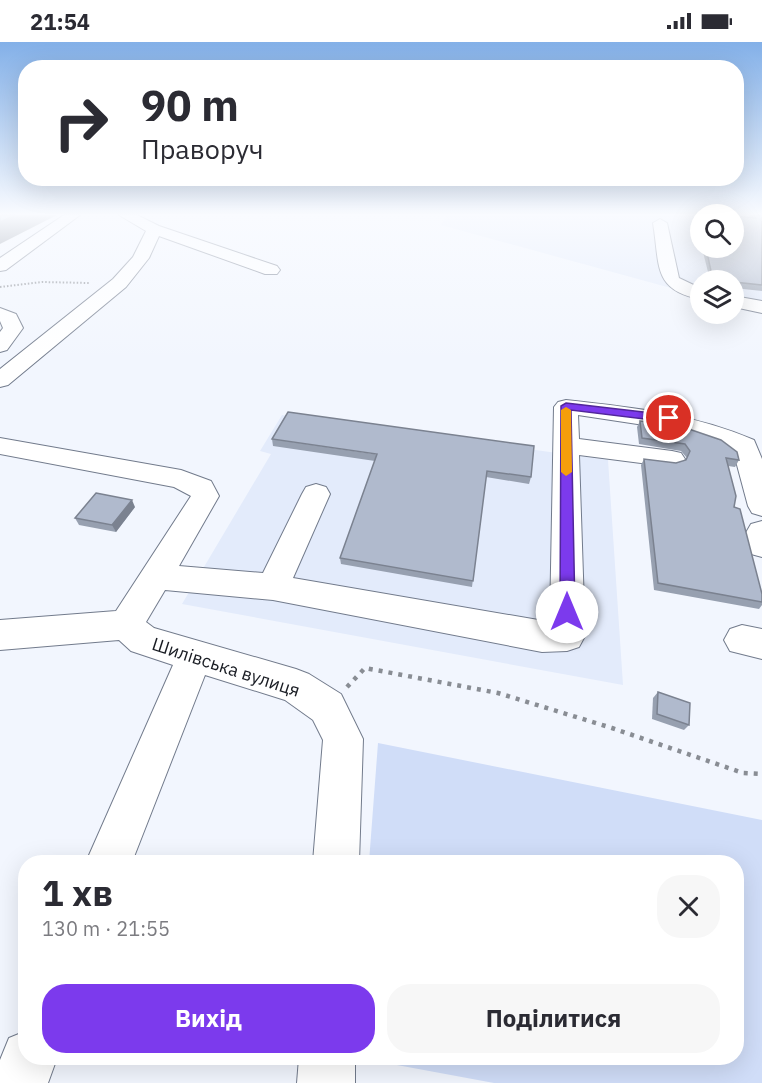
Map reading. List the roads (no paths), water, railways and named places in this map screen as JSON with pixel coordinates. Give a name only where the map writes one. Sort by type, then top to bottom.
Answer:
[{"type":"street","points":[[0,380],[111,291],[137,264]]},
{"type":"street","points":[[253,264],[271,270]]},
{"type":"street","points":[[668,264],[671,280],[690,291]]},
{"type":"street","points":[[744,304],[762,307]]},
{"type":"street","points":[[0,314],[9,318],[13,328],[0,346]]},
{"type":"street","points":[[158,577],[273,587],[542,637],[567,636],[566,406],[669,418],[727,436],[745,446],[762,506]]},
{"type":"street","points":[[566,445],[672,459]]},
{"type":"street","points":[[0,446],[181,479],[201,488],[205,496],[158,577],[126,625],[0,635]]},
{"type":"street","points":[[273,587],[316,494]]},
{"type":"street","points":[[762,532],[759,536],[762,546]]},
{"type":"street","name":"Шилівська вулиця","points":[[126,625],[143,640],[296,686],[327,707],[343,739],[336,855]]},
{"type":"street","points":[[113,855],[195,655]]},
{"type":"street","points":[[19,1083],[26,1065]]},
{"type":"street","points":[[326,1083],[327,1065]]}]
